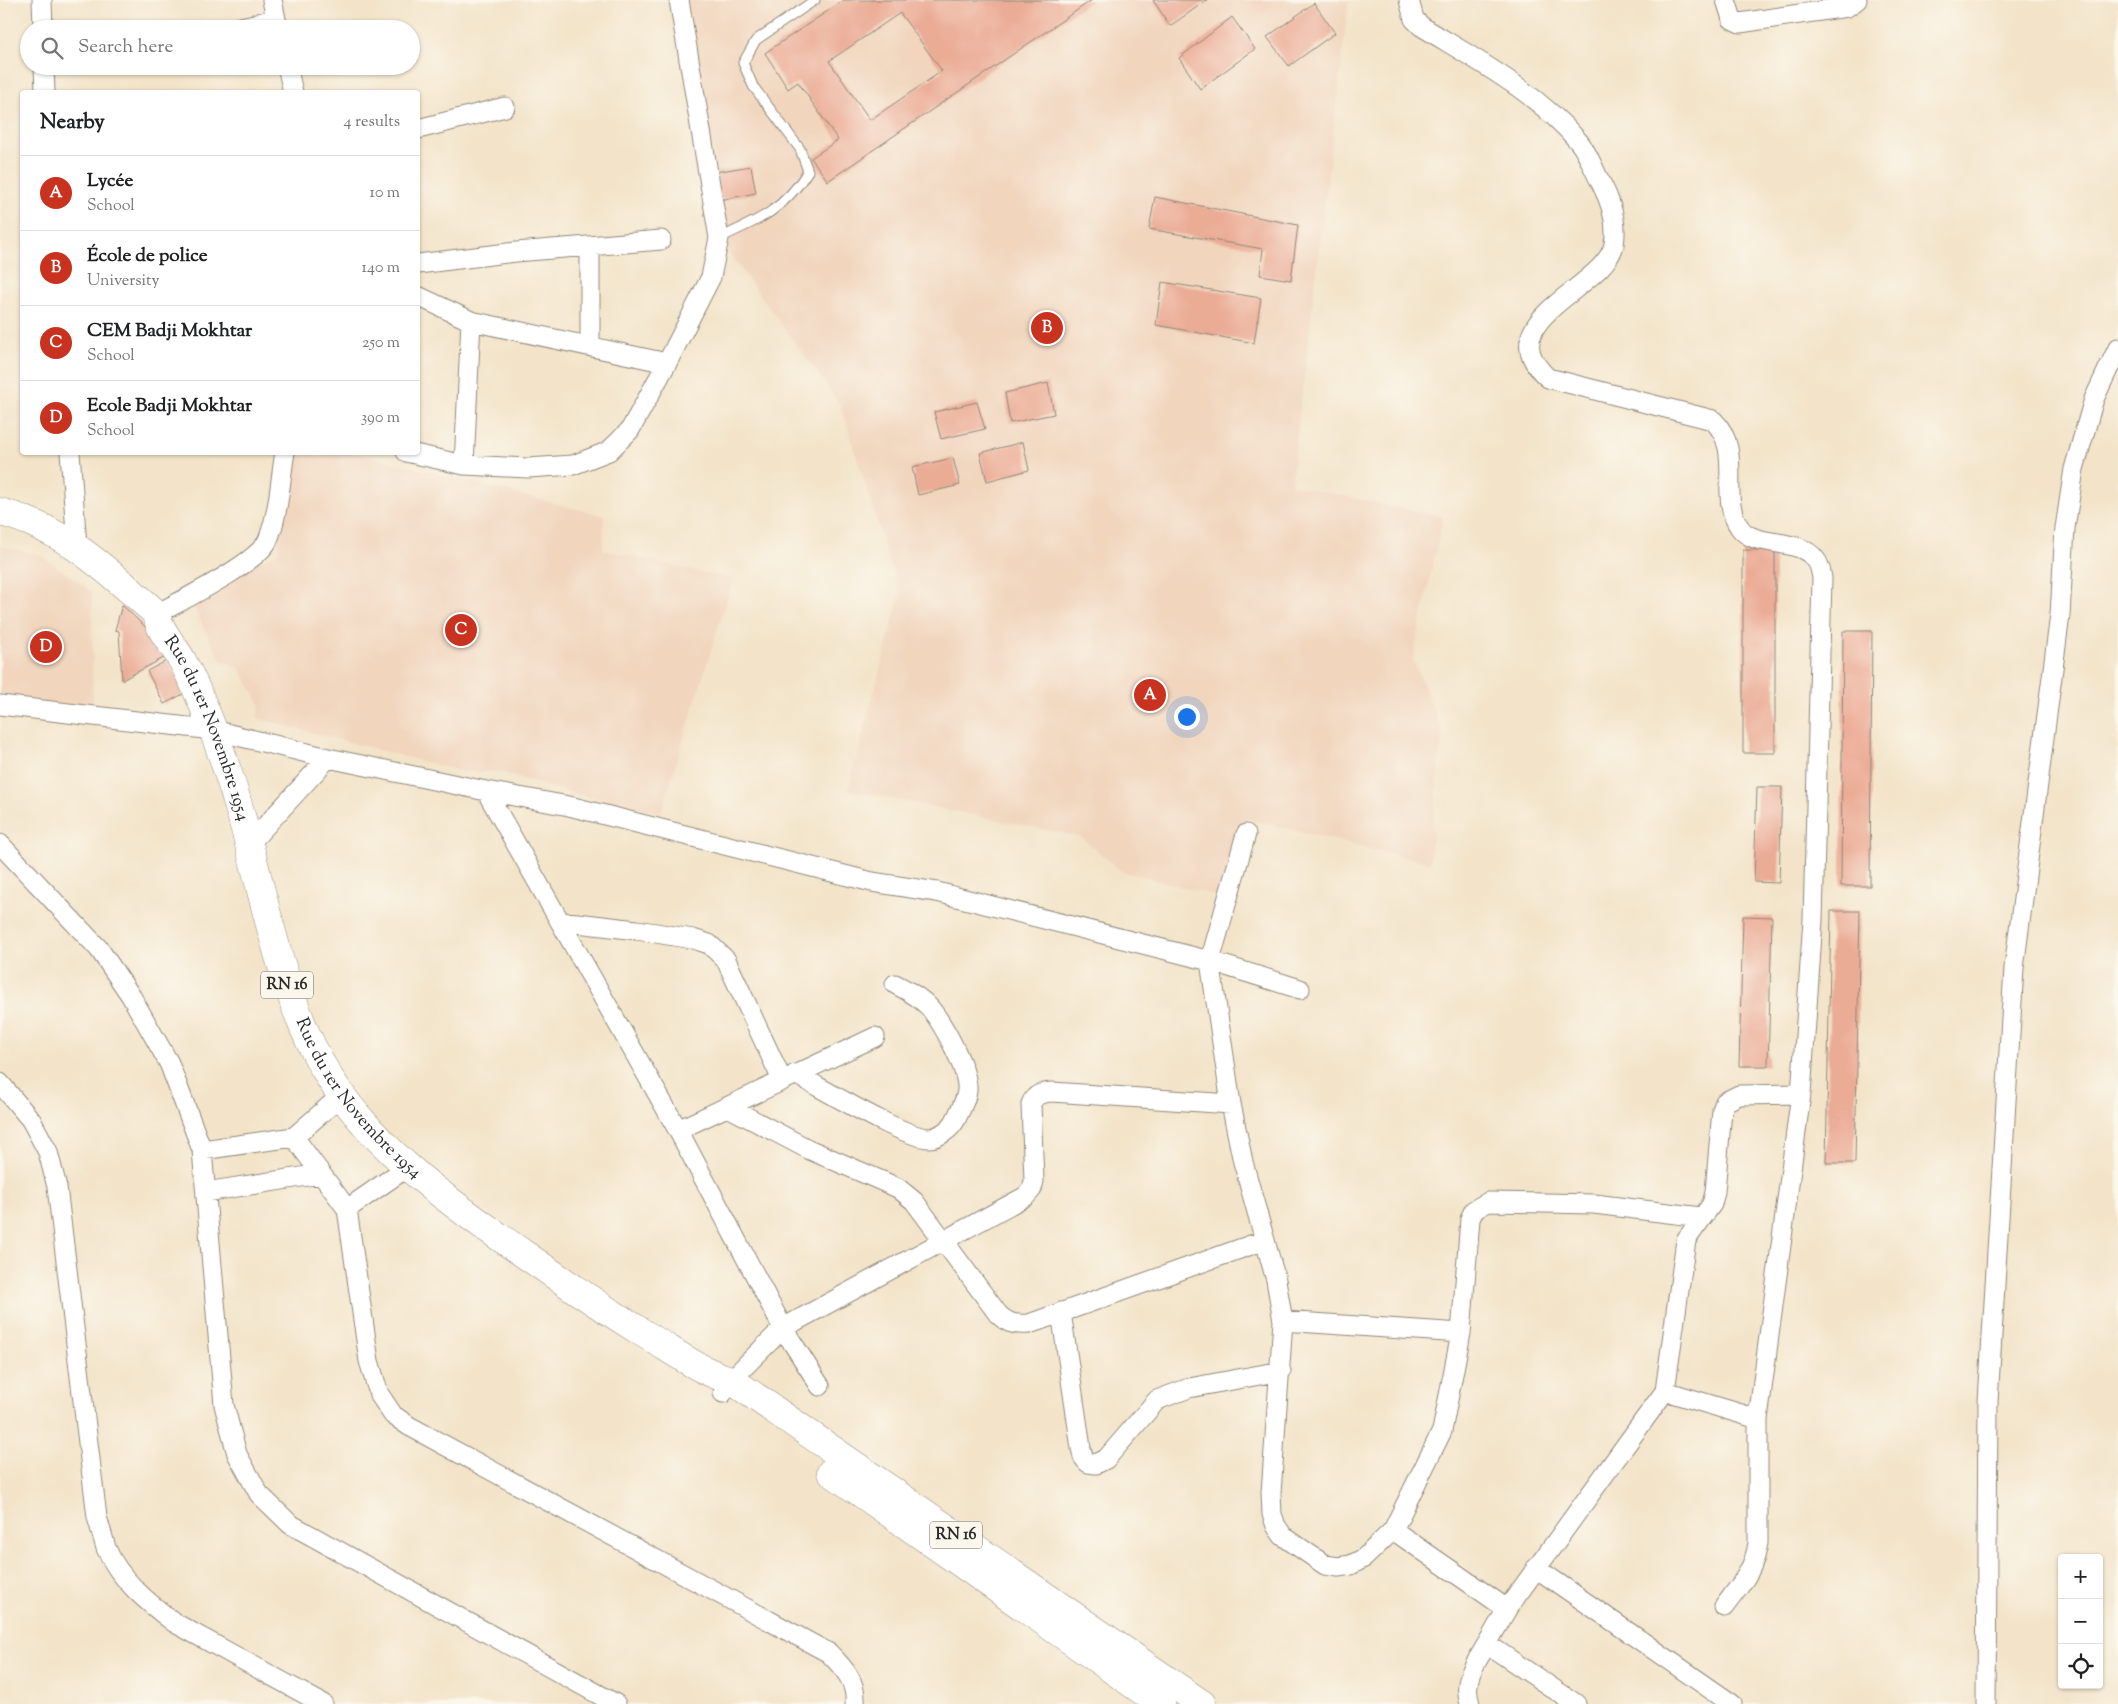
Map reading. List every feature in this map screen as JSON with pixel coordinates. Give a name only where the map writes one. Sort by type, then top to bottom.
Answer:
[{"type":"main road","name":"Rue du 1er Novembre 1954","points":[[0,512],[44,528],[77,546],[157,614],[158,624],[184,664],[213,730],[233,787],[268,922],[289,989],[319,1058],[342,1095],[365,1122],[409,1166],[451,1202],[587,1298],[721,1382]]},
{"type":"main road","name":"RN 16","points":[[721,1382],[1162,1704]]},
{"type":"main road","name":"RN 16","points":[[721,1382],[1202,1704]]},
{"type":"street","points":[[42,0],[43,20]]},
{"type":"street","points":[[272,0],[276,20]]},
{"type":"street","points":[[419,455],[464,465],[528,468],[573,464],[609,451],[630,430],[711,277],[719,238],[679,0]]},
{"type":"street","points":[[1409,0],[1414,19],[1421,26],[1516,86],[1564,126],[1581,144],[1613,206],[1614,246],[1602,264],[1542,318],[1532,335],[1530,349],[1536,367],[1548,378],[1713,420],[1723,430],[1729,445],[1731,496],[1740,528],[1747,536],[1801,549],[1810,553],[1818,562],[1822,578],[1813,920],[1801,1094],[1758,1419],[1758,1543],[1755,1562],[1747,1577],[1724,1607]]},
{"type":"street","points":[[1726,0],[1732,19],[1740,23],[1847,7],[1857,0]]},
{"type":"street","points":[[45,90],[47,75]]},
{"type":"street","points":[[289,75],[293,90]]},
{"type":"street","points":[[420,128],[504,107]]},
{"type":"street","points":[[420,263],[516,252],[661,240]]},
{"type":"street","points":[[590,246],[590,346]]},
{"type":"street","points":[[420,297],[471,321],[667,362]]},
{"type":"street","points":[[464,465],[471,321]]},
{"type":"street","points":[[1986,1704],[1988,1402],[2014,968],[2060,615],[2065,528],[2074,469],[2094,399],[2118,348]]},
{"type":"street","points":[[70,455],[77,546]]},
{"type":"street","points":[[157,614],[255,557],[267,542],[274,523],[285,455]]},
{"type":"street","points":[[0,705],[213,730],[328,758],[486,791],[569,806],[872,882],[937,892],[1210,961],[1300,989]]},
{"type":"street","points":[[249,844],[328,758]]},
{"type":"street","points":[[486,791],[678,1130],[782,1328],[820,1386]]},
{"type":"street","points":[[1246,834],[1210,961],[1230,1104],[1243,1162],[1276,1280],[1283,1321],[1271,1493],[1272,1514],[1276,1526],[1283,1536],[1325,1565],[1338,1568],[1351,1565],[1364,1558],[1393,1530],[1442,1431],[1461,1333],[1470,1219],[1480,1205],[1488,1202],[1594,1204],[1701,1217]]},
{"type":"street","points":[[0,844],[99,949],[131,996],[169,1063],[202,1150],[224,1405],[236,1454],[259,1494],[290,1524],[616,1704]]},
{"type":"street","points":[[560,921],[693,938],[709,944],[726,960],[789,1077],[918,1137],[931,1139],[942,1134],[955,1123],[967,1091],[965,1072],[930,1008],[908,991],[895,984]]},
{"type":"street","points":[[678,1130],[875,1037]]},
{"type":"street","points":[[0,1083],[31,1120],[48,1152],[57,1187],[97,1517],[107,1549],[125,1578],[153,1607],[175,1623],[323,1704]]},
{"type":"street","points":[[721,1382],[782,1328],[1026,1196],[1032,1189],[1034,1181],[1031,1104],[1033,1098],[1040,1093],[1052,1092],[1230,1104]]},
{"type":"street","points":[[1470,1704],[1467,1694],[1467,1678],[1507,1609],[1665,1391],[1686,1240],[1712,1204],[1715,1192],[1724,1102],[1739,1095],[1801,1094]]},
{"type":"street","points":[[202,1150],[294,1137],[342,1095]]},
{"type":"street","points":[[728,1107],[808,1149],[898,1188],[914,1201],[1006,1322],[1016,1325],[1029,1324],[1265,1240]]},
{"type":"street","points":[[294,1137],[347,1209],[369,1361],[378,1394],[393,1415],[409,1426],[829,1653],[847,1672],[856,1692],[855,1704]]},
{"type":"street","points":[[347,1209],[409,1166]]},
{"type":"street","points":[[206,1192],[320,1174]]},
{"type":"street","points":[[1061,1312],[1081,1448],[1083,1457],[1088,1463],[1096,1464],[1106,1459],[1157,1400],[1189,1388],[1281,1371]]},
{"type":"street","points":[[1283,1321],[1461,1333]]},
{"type":"street","points":[[1665,1391],[1758,1419]]},
{"type":"street","points":[[1393,1530],[1507,1609]]},
{"type":"street","points":[[1536,1568],[1732,1704]]},
{"type":"street","points":[[1487,1644],[1576,1704]]},
{"type":"lane","points":[[719,238],[760,220],[794,193],[808,171],[800,149],[753,86],[744,63],[756,40],[815,0]]},
{"type":"shaded area","points":[[687,0],[1349,0],[1291,485],[1443,517],[1413,659],[1442,731],[1430,863],[1243,818],[1225,898],[1121,871],[1081,837],[848,790],[900,595],[840,404],[729,253]]},
{"type":"shaded area","points":[[295,455],[365,455],[604,516],[603,550],[733,579],[661,813],[578,795],[499,772],[463,772],[257,718],[260,705],[239,667],[221,661],[189,598],[279,552],[283,460]]},
{"type":"shaded area","points":[[0,546],[40,555],[92,592],[93,712],[0,702]]},
{"type":"building","points":[[844,0],[1092,0],[828,181],[811,158],[838,140],[798,82],[788,89],[765,53]],"holes":[[[900,13],[942,71],[870,120],[829,61]]]},
{"type":"building","points":[[1153,0],[1207,0],[1170,26]]},
{"type":"building","points":[[1314,3],[1335,33],[1289,66],[1267,37]]},
{"type":"building","points":[[1232,17],[1255,49],[1200,89],[1179,58]]},
{"type":"building","points":[[751,166],[756,193],[720,200],[715,172]]},
{"type":"building","points":[[1155,197],[1298,225],[1291,280],[1260,275],[1263,249],[1149,229]]},
{"type":"building","points":[[1162,282],[1261,298],[1254,343],[1156,325]]},
{"type":"building","points":[[1048,383],[1054,414],[1010,423],[1005,393]]},
{"type":"building","points":[[977,402],[985,429],[941,439],[934,412]]},
{"type":"building","points":[[1023,442],[1029,470],[987,481],[980,453]]},
{"type":"building","points":[[953,458],[960,485],[918,495],[912,467]]},
{"type":"building","points":[[1743,550],[1775,550],[1775,753],[1743,753]]},
{"type":"building","points":[[122,605],[173,653],[122,680],[119,631],[115,630]]},
{"type":"building","points":[[1843,631],[1872,631],[1870,886],[1841,886]]},
{"type":"building","points":[[168,660],[185,693],[164,704],[147,671]]},
{"type":"building","points":[[1757,787],[1782,787],[1779,883],[1754,882]]},
{"type":"building","points":[[1831,911],[1860,911],[1855,1163],[1826,1163]]},
{"type":"building","points":[[1743,916],[1772,917],[1768,1066],[1739,1066]]},
{"type":"place","name":"École de police","points":[[1047,328]]},
{"type":"place","name":"CEM Badji Mokhtar","points":[[461,630]]},
{"type":"place","name":"Ecole Badji Mokhtar","points":[[46,647]]},
{"type":"place","name":"Lycée","points":[[1150,695]]}]
